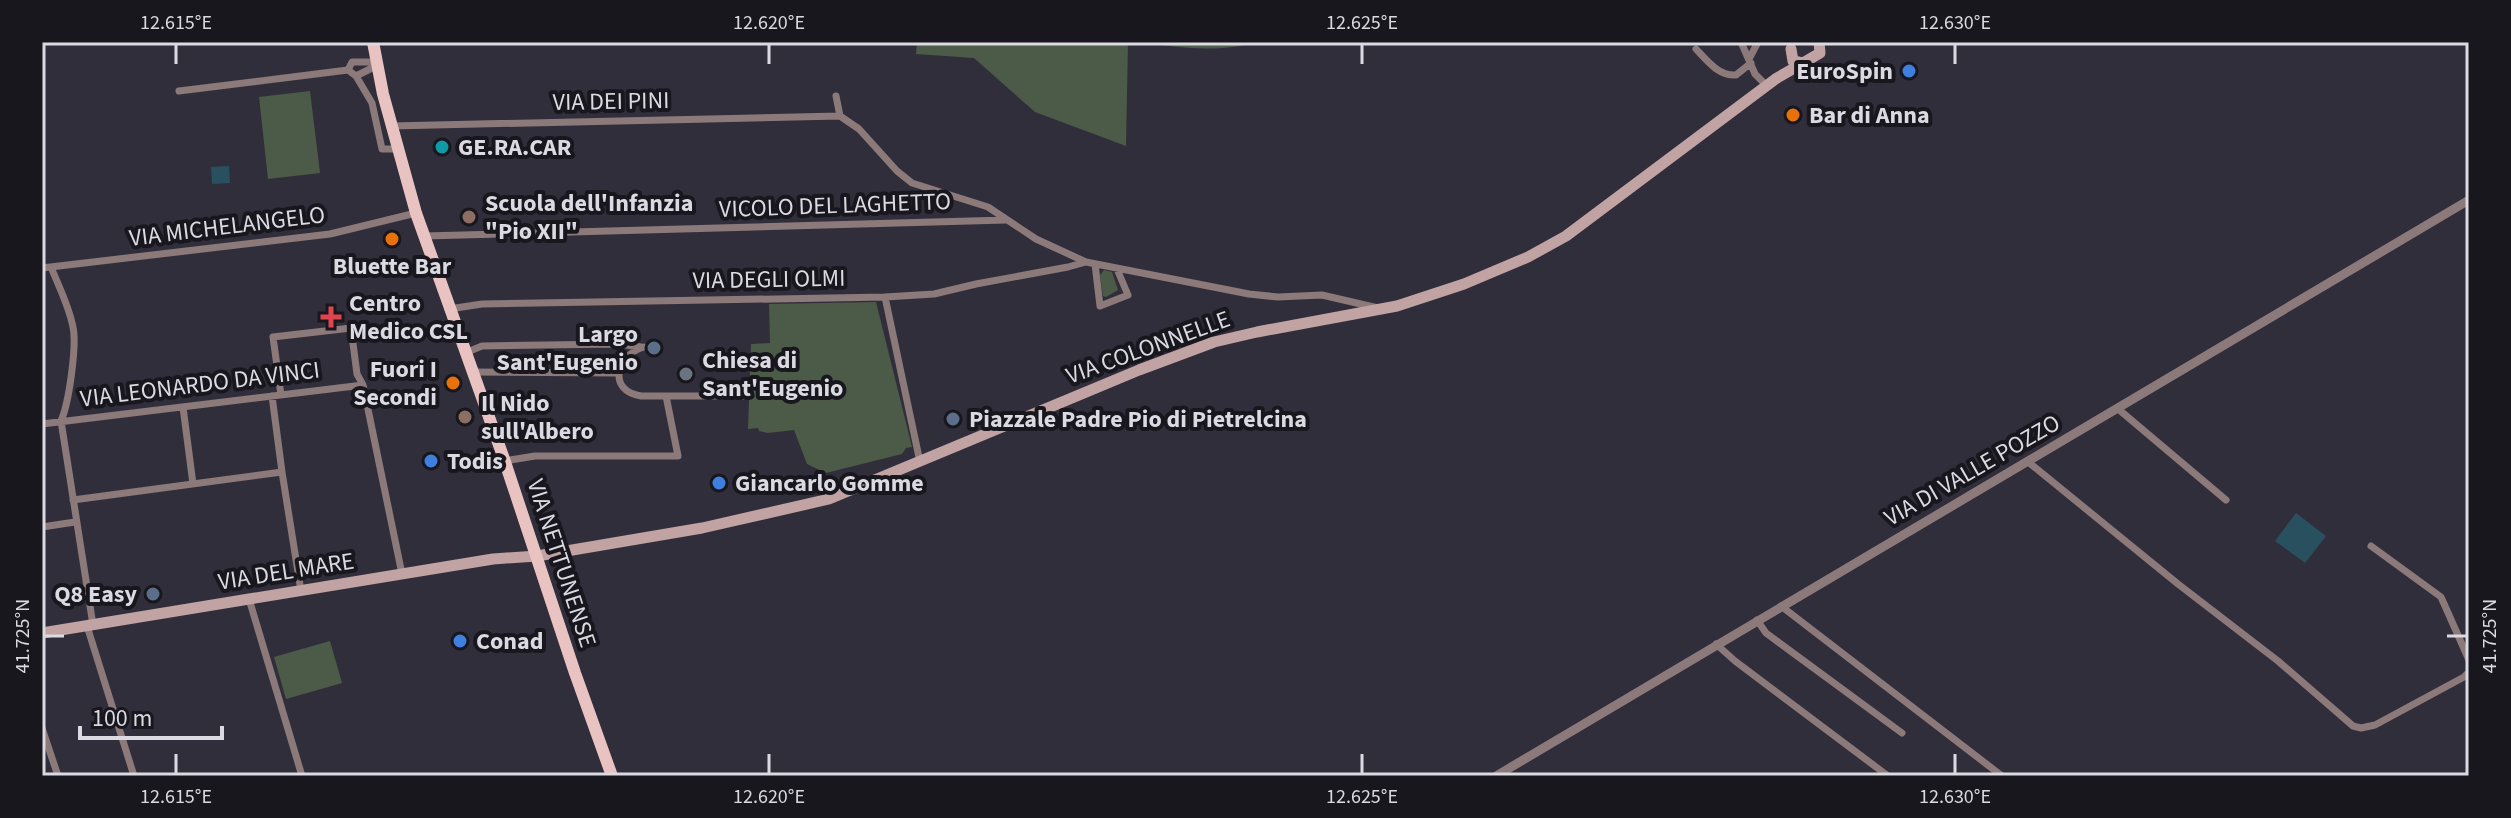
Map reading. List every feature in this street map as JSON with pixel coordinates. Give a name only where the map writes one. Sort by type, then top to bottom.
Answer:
[{"type":"main road","name":"VIA NETTUNENSE","points":[[373,42],[391,126],[416,213],[612,776]]},
{"type":"main road","name":"VIA COLONNELLE","points":[[537,556],[702,528],[829,499],[1214,342],[1384,309],[1473,281],[1554,243],[1777,78],[1817,56],[1822,44]]},
{"type":"main road","name":"VIA COLONNELLE","points":[[1796,45],[1793,61],[1803,63]]},
{"type":"main road","name":"VIA COLONNELLE","points":[[1777,78],[1796,45]]},
{"type":"main road","name":"VIA DEL MARE","points":[[42,633],[493,559],[537,556]]},
{"type":"street","points":[[1741,42],[1755,74],[1767,86]]},
{"type":"street","points":[[1696,49],[1713,68],[1736,75],[1750,61],[1758,42]]},
{"type":"street","points":[[348,70],[352,62],[377,63]]},
{"type":"street","points":[[356,76],[377,63]]},
{"type":"street","points":[[179,91],[348,70],[356,76],[372,103],[382,149],[397,149]]},
{"type":"street","points":[[836,96],[839,117]]},
{"type":"street","name":"VIA DEI PINI","points":[[391,126],[839,117]]},
{"type":"street","name":"VICOLO DEL LAGHETTO","points":[[839,117],[869,139],[912,183],[983,205],[1036,239],[1090,263],[1249,294],[1278,297],[1322,295],[1384,309]]},
{"type":"street","name":"VIA DI VALLE POZZO","points":[[1496,776],[2469,200]]},
{"type":"street","name":"VIA MICHELANGELO","points":[[46,268],[330,234],[416,213]]},
{"type":"street","name":"VICOLO DEL LAGHETTO","points":[[424,236],[1007,220]]},
{"type":"street","points":[[1090,263],[1100,306],[1128,295],[1117,269]]},
{"type":"street","name":"VIA DEGLI OLMI","points":[[449,309],[482,304],[934,294],[1090,263]]},
{"type":"street","points":[[46,268],[70,314],[74,332],[68,402],[61,421],[90,625],[134,776]]},
{"type":"street","points":[[885,297],[920,462]]},
{"type":"street","points":[[301,591],[282,472],[273,337],[351,328],[357,374],[363,385],[402,574]]},
{"type":"street","points":[[465,353],[482,346],[618,344],[644,347],[625,357],[619,373],[622,385],[630,394],[747,396]]},
{"type":"street","points":[[472,372],[619,373]]},
{"type":"street","name":"VIA LEONARDO DA VINCI","points":[[42,424],[363,385]]},
{"type":"street","points":[[504,461],[535,456],[678,456],[666,396]]},
{"type":"street","points":[[183,407],[193,484]]},
{"type":"street","points":[[2117,408],[2226,500]]},
{"type":"street","points":[[2027,461],[2278,661],[2353,726],[2361,728],[2378,724],[2469,672]]},
{"type":"street","points":[[73,500],[282,472]]},
{"type":"street","points":[[42,527],[75,522]]},
{"type":"street","points":[[2371,546],[2440,596],[2469,660]]},
{"type":"street","points":[[249,599],[302,776]]},
{"type":"street","points":[[1781,606],[2002,776]]},
{"type":"street","points":[[1757,620],[1766,633],[1902,733]]},
{"type":"street","points":[[1716,644],[1888,776]]},
{"type":"street","points":[[42,728],[58,776]]},
{"type":"green space","points":[[917,42],[1128,42],[1126,146],[1035,112],[974,58],[916,54]]},
{"type":"green space","points":[[1140,42],[1258,42],[1214,48],[1184,48]]},
{"type":"green space","points":[[310,91],[320,173],[268,179],[259,97]]},
{"type":"green space","points":[[1104,270],[1112,272],[1118,290],[1106,297],[1103,296],[1100,275]]},
{"type":"green space","points":[[876,302],[912,447],[906,448],[902,454],[826,473],[807,464],[794,430],[768,433],[758,428],[748,429],[751,344],[770,343],[769,304]]},
{"type":"green space","points":[[330,641],[342,683],[286,699],[274,657]]},
{"type":"water","points":[[229,166],[230,183],[212,184],[211,167]]},
{"type":"water","points":[[2296,513],[2326,536],[2305,563],[2275,541]]},
{"type":"place","name":"EuroSpin","points":[[1909,71]]},
{"type":"place","name":"Bar di Anna","points":[[1793,115]]},
{"type":"place","name":"GE.RA.CAR","points":[[442,147]]},
{"type":"place","name":"Scuola dell'Infanzia \"Pio XII\"","points":[[469,217]]},
{"type":"place","name":"Bluette Bar","points":[[392,239]]},
{"type":"place","name":"Centro Medico CSL","points":[[331,317]]},
{"type":"place","name":"Largo Sant'Eugenio","points":[[654,348]]},
{"type":"place","name":"Chiesa di Sant'Eugenio","points":[[686,374]]},
{"type":"place","name":"Fuori I Secondi","points":[[453,383]]},
{"type":"place","name":"Il Nido sull'Albero","points":[[465,417]]},
{"type":"place","name":"Piazzale Padre Pio di Pietrelcina","points":[[953,419]]},
{"type":"place","name":"Todis","points":[[431,461]]},
{"type":"place","name":"Giancarlo Gomme","points":[[719,483]]},
{"type":"place","name":"Q8 Easy","points":[[153,594]]},
{"type":"place","name":"Conad","points":[[460,641]]}]
